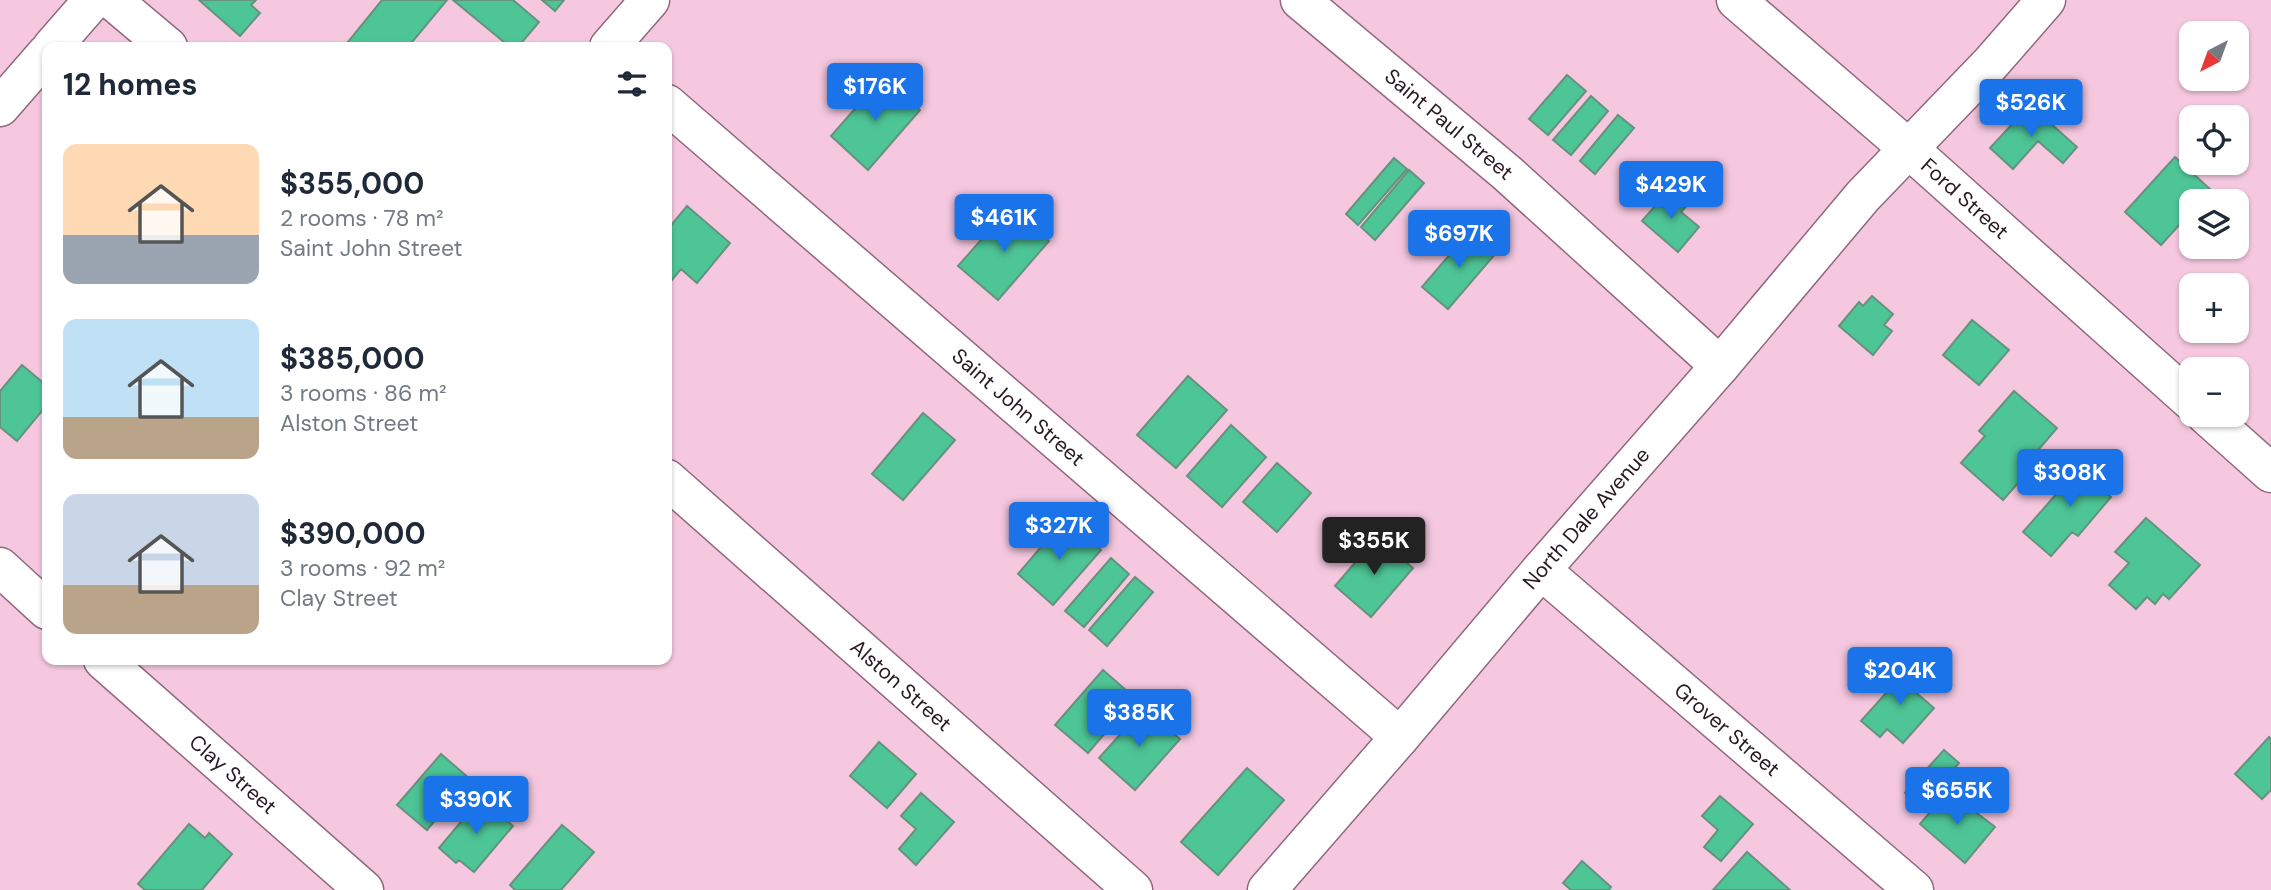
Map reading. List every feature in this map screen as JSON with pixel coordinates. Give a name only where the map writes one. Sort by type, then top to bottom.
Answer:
[{"type":"street","points":[[56,42],[93,0]]},
{"type":"street","points":[[112,0],[162,42]]},
{"type":"street","points":[[613,42],[650,0]]},
{"type":"street","name":"Saint Paul Street","points":[[1300,0],[1507,173],[1720,366]]},
{"type":"street","name":"Ford Street","points":[[1736,0],[1909,149],[2179,390]]},
{"type":"street","name":"North Dale Avenue","points":[[1267,890],[1720,366],[1863,196],[1991,63],[2046,0]]},
{"type":"street","points":[[0,107],[42,59]]},
{"type":"street","name":"Saint John Street","points":[[672,108],[1400,737]]},
{"type":"street","points":[[2220,427],[2271,472]]},
{"type":"street","name":"Alston Street","points":[[672,483],[1133,890]]},
{"type":"street","points":[[0,567],[42,605]]},
{"type":"street","name":"Grover Street","points":[[1541,570],[1914,890]]},
{"type":"street","name":"Clay Street","points":[[109,665],[364,890]]},
{"type":"building","points":[[199,0],[256,0],[251,5],[260,13],[240,36]]},
{"type":"building","points":[[382,0],[447,0],[412,42],[348,42]]},
{"type":"building","points":[[453,0],[513,0],[539,22],[522,42],[504,42]]},
{"type":"building","points":[[542,0],[564,0],[555,11]]},
{"type":"building","points":[[1567,75],[1586,91],[1548,135],[1529,119]]},
{"type":"building","points":[[883,77],[920,110],[868,170],[831,136]]},
{"type":"building","points":[[1591,96],[1608,111],[1571,155],[1553,140]]},
{"type":"building","points":[[2030,105],[2077,147],[2063,163],[2038,141],[2013,169],[1990,148]]},
{"type":"building","points":[[1618,115],[1634,128],[1595,174],[1580,161]]},
{"type":"building","points":[[2175,157],[2179,161],[2179,175],[2195,175],[2210,189],[2179,189],[2179,225],[2161,245],[2125,212]]},
{"type":"building","points":[[1394,158],[1407,169],[1358,225],[1346,214]]},
{"type":"building","points":[[1409,170],[1424,183],[1375,240],[1361,227]]},
{"type":"building","points":[[1671,188],[1689,203],[1681,212],[1699,227],[1678,252],[1642,221]]},
{"type":"building","points":[[687,206],[730,243],[697,283],[681,269],[672,280],[672,224]]},
{"type":"building","points":[[1010,207],[1049,241],[998,300],[958,266]]},
{"type":"building","points":[[1470,231],[1496,253],[1448,309],[1422,287]]},
{"type":"building","points":[[1872,296],[1893,314],[1884,325],[1892,331],[1873,355],[1839,326],[1859,302],[1863,306]]},
{"type":"building","points":[[1972,320],[2009,350],[1979,385],[1943,355]]},
{"type":"building","points":[[22,365],[42,382],[42,411],[17,441],[0,427],[0,391]]},
{"type":"building","points":[[1188,376],[1227,410],[1176,468],[1137,435]]},
{"type":"building","points":[[2014,391],[2057,428],[2039,449],[2044,454],[2003,500],[1961,463],[1985,436],[1979,431]]},
{"type":"building","points":[[923,413],[955,440],[903,500],[872,474]]},
{"type":"building","points":[[1231,425],[1266,457],[1222,507],[1187,476]]},
{"type":"building","points":[[2087,459],[2111,480],[2102,489],[2111,497],[2078,536],[2072,532],[2051,556],[2023,532]]},
{"type":"building","points":[[1277,463],[1311,493],[1277,532],[1243,502]]},
{"type":"building","points":[[2146,518],[2200,565],[2169,599],[2163,594],[2155,604],[2147,597],[2136,609],[2109,585],[2129,563],[2115,552]]},
{"type":"building","points":[[1065,519],[1101,550],[1053,605],[1018,574]]},
{"type":"building","points":[[1377,537],[1413,568],[1371,617],[1335,586]]},
{"type":"building","points":[[1111,558],[1129,574],[1084,627],[1065,611]]},
{"type":"building","points":[[1135,577],[1153,592],[1107,646],[1089,630]]},
{"type":"building","points":[[1914,662],[1927,674],[1913,690],[1934,708],[1903,743],[1887,729],[1880,737],[1861,721]]},
{"type":"building","points":[[1103,670],[1135,698],[1088,753],[1055,725]]},
{"type":"building","points":[[1144,708],[1180,739],[1135,790],[1099,758]]},
{"type":"building","points":[[2269,737],[2271,790],[2262,799],[2235,774]]},
{"type":"building","points":[[879,742],[916,774],[887,808],[850,776]]},
{"type":"building","points":[[1944,750],[1959,763],[1920,806],[1905,793]]},
{"type":"building","points":[[441,754],[470,779],[427,830],[397,805]]},
{"type":"building","points":[[1247,768],[1284,800],[1218,875],[1181,842]]},
{"type":"building","points":[[1948,791],[1995,827],[1965,863],[1920,824]]},
{"type":"building","points":[[921,793],[954,822],[916,865],[899,849],[916,829],[901,816]]},
{"type":"building","points":[[1720,796],[1753,824],[1721,861],[1704,847],[1718,830],[1702,816]]},
{"type":"building","points":[[481,798],[513,826],[474,872],[459,860],[456,863],[439,848]]},
{"type":"building","points":[[189,824],[205,838],[209,833],[232,854],[202,890],[145,890],[138,884]]},
{"type":"building","points":[[562,825],[594,852],[561,890],[515,890],[510,885]]},
{"type":"building","points":[[1747,852],[1790,890],[1713,890]]},
{"type":"building","points":[[1582,861],[1611,887],[1609,890],[1571,890],[1563,883]]}]
